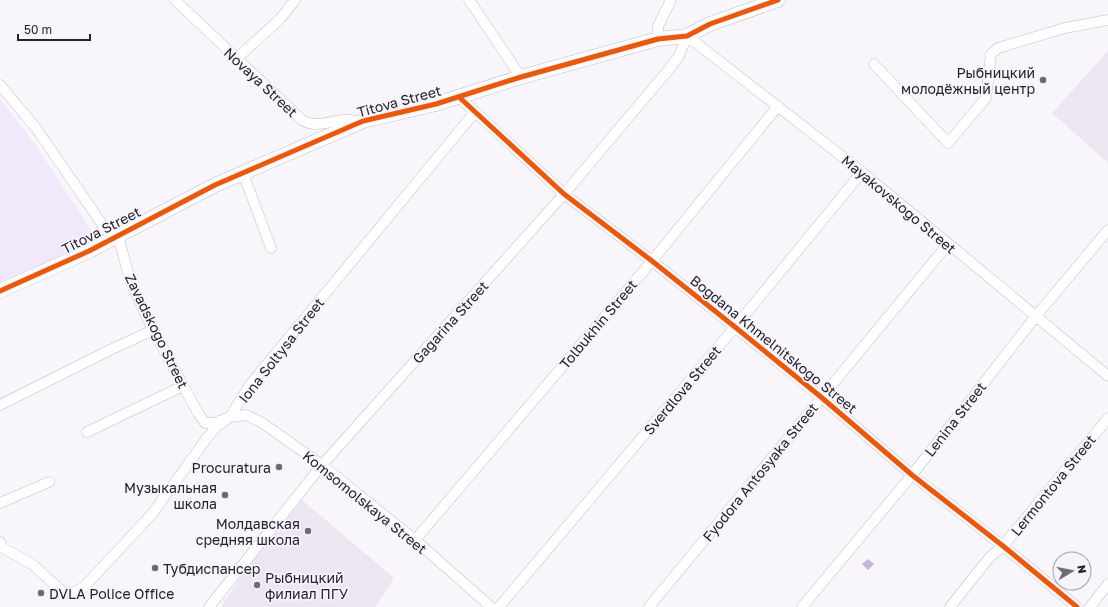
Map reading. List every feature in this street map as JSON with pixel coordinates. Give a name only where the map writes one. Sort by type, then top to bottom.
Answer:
[{"type":"street","name":"Novaya Street","points":[[175,0],[302,120],[309,124],[322,124],[344,120],[363,121]]},
{"type":"street","points":[[236,59],[280,18],[295,0]]},
{"type":"street","points":[[469,0],[521,77]]},
{"type":"street","points":[[658,39],[658,26],[670,0]]},
{"type":"street","name":"Titova Street","points":[[0,292],[118,236],[215,185],[363,121],[381,118],[459,97],[521,77],[658,39],[687,36],[710,24],[778,0]]},
{"type":"street","points":[[874,64],[948,143],[986,98],[991,54],[998,48],[1065,28],[1108,20]]},
{"type":"street","name":"Mayakovskogo Street","points":[[687,36],[862,172],[1108,376]]},
{"type":"street","name":"Gagarina Street","points":[[209,607],[322,465],[564,194],[675,62],[687,36]]},
{"type":"street","points":[[0,84],[36,128],[106,230],[118,236]]},
{"type":"street","name":"Bogdana Khmelnitskogo Street","points":[[459,97],[564,194],[736,327],[912,475],[1003,546],[1077,607]]},
{"type":"street","name":"Tolbukhin Street","points":[[415,540],[652,261],[778,106]]},
{"type":"street","name":"Iona Soltysa Street","points":[[1,547],[32,564],[63,592],[73,593],[84,587],[152,514],[216,427],[230,417],[249,386],[475,112]]},
{"type":"street","name":"Sverdlova Street","points":[[499,607],[736,327],[862,172]]},
{"type":"street","points":[[244,173],[271,248]]},
{"type":"street","name":"Lenina Street","points":[[802,607],[912,475],[1036,316],[1108,230]]},
{"type":"street","name":"Zavadskogo Street","points":[[118,236],[131,283],[154,330],[198,412],[205,422]]},
{"type":"street","name":"Fyodora Antosyaka Street","points":[[649,607],[948,244]]},
{"type":"street","points":[[0,405],[110,350],[154,330]]},
{"type":"street","points":[[87,432],[184,386]]},
{"type":"street","name":"Komsomolskaya Street","points":[[230,417],[246,415],[260,422],[322,465],[415,540],[491,607]]},
{"type":"street","points":[[208,438],[205,422],[214,423],[230,417]]},
{"type":"street","name":"Lermontova Street","points":[[950,607],[989,558],[1003,546],[1108,418]]},
{"type":"street","points":[[0,503],[49,482]]},
{"type":"street","points":[[1090,607],[1108,584]]},
{"type":"shaded area","points":[[1108,51],[1108,163],[1052,113]]},
{"type":"shaded area","points":[[0,99],[35,144],[97,239],[0,282]]},
{"type":"shaded area","name":"Молдавская средняя школа","points":[[302,500],[394,578],[375,607],[221,607],[250,563]]},
{"type":"shaded area","points":[[868,559],[874,564],[868,570],[862,564]]},
{"type":"cycle path","points":[[0,291],[89,251],[215,185],[363,121],[436,104],[521,77],[658,39],[687,36],[710,24],[778,0]]},
{"type":"cycle path","points":[[459,97],[564,194],[735,327],[821,397],[912,475],[1003,546],[1077,607]]},
{"type":"place","name":"Рыбницкий молодёжный центр","points":[[1043,80]]},
{"type":"place","name":"Procuratura","points":[[279,467]]},
{"type":"place","name":"Музыкальная школа","points":[[225,495]]},
{"type":"place","name":"Молдавская средняя школа","points":[[308,531]]},
{"type":"place","name":"Тубдиспансер","points":[[155,568]]},
{"type":"place","name":"Рыбницкий филиал ПГУ","points":[[257,585]]},
{"type":"place","name":"DVLA Police Office","points":[[41,593]]}]
